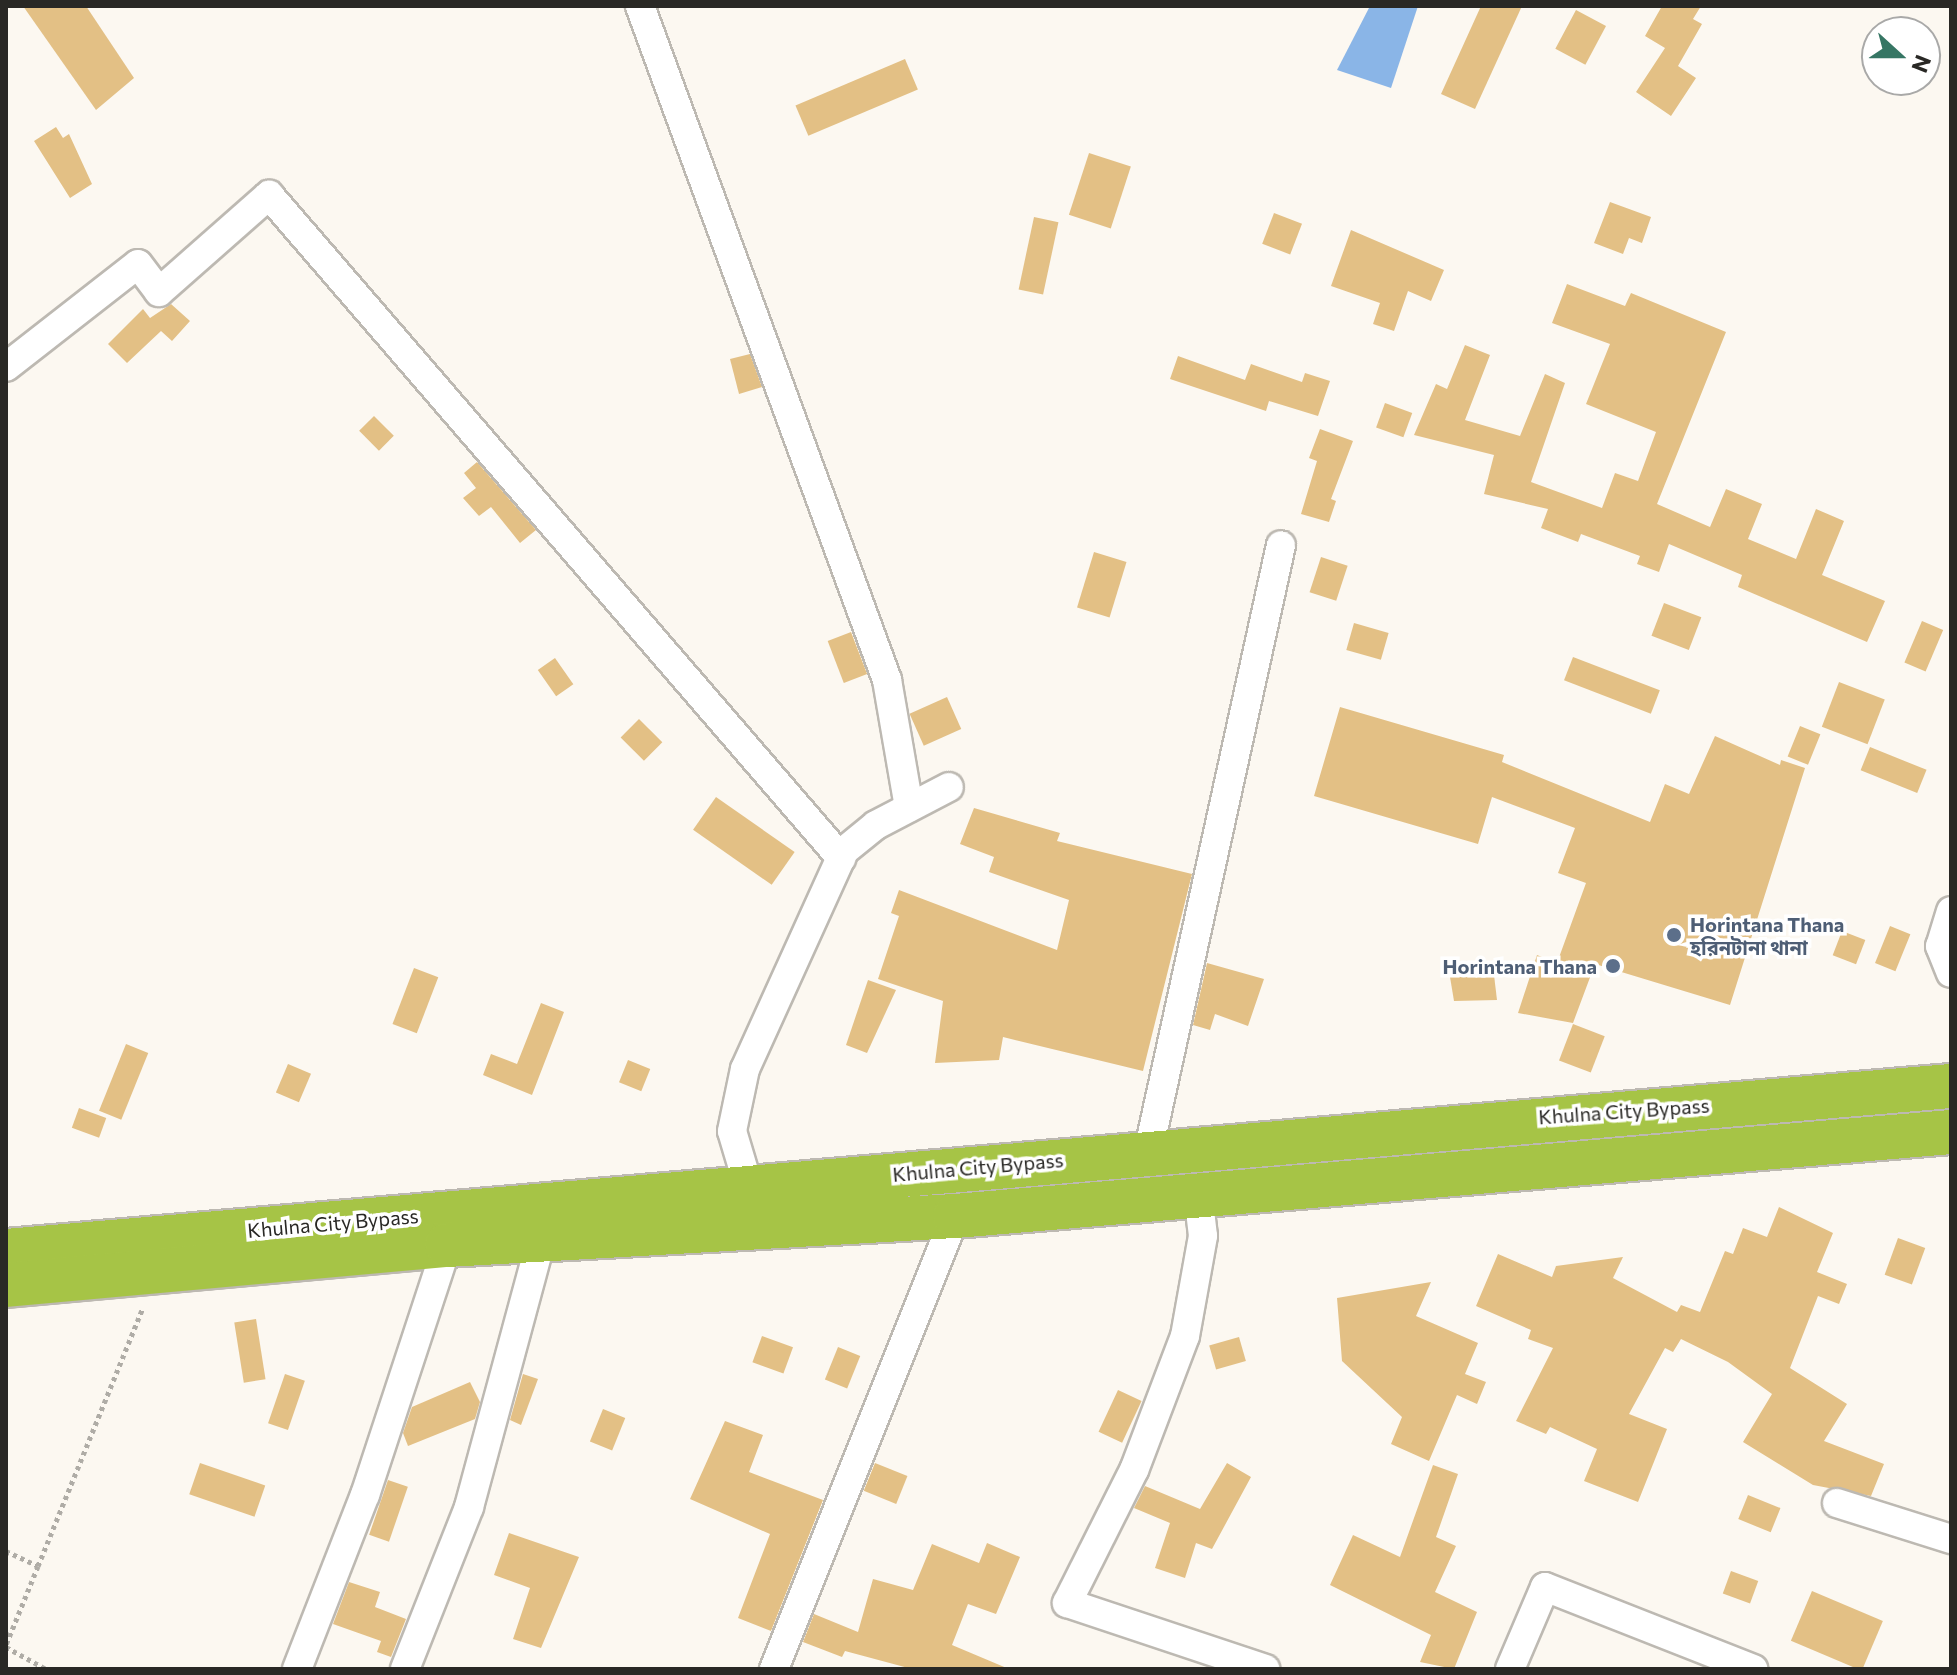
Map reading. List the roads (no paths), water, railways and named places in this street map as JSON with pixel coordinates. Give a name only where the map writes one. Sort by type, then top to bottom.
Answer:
[{"type":"highway","name":"Khulna City Bypass","points":[[6,1251],[1951,1086]]},
{"type":"highway","name":"Khulna City Bypass","points":[[6,1285],[447,1245],[955,1216],[1951,1132]]},
{"type":"street","points":[[640,6],[887,680],[909,807]]},
{"type":"street","points":[[6,367],[138,264],[159,292],[269,195],[841,858]]},
{"type":"street","points":[[1148,1153],[1281,545]]},
{"type":"street","points":[[749,1188],[732,1131],[745,1069],[841,858],[876,825],[949,787]]},
{"type":"street","points":[[1951,911],[1940,946],[1951,973]]},
{"type":"street","points":[[1198,1194],[1203,1236],[1185,1336],[1134,1470],[1067,1603],[1265,1669]]},
{"type":"street","points":[[774,1669],[955,1216]]},
{"type":"street","points":[[405,1669],[469,1507],[541,1240]]},
{"type":"street","points":[[297,1669],[365,1495],[447,1245]]},
{"type":"street","points":[[1837,1503],[1951,1539]]},
{"type":"street","points":[[1510,1669],[1545,1587],[1753,1669]]},
{"type":"water","points":[[1370,6],[1418,6],[1391,88],[1337,70]]},
{"type":"place","name":"Horintana Thana হরিনটানা থানা","points":[[1674,935]]},
{"type":"place","name":"Horintana Thana","points":[[1613,966]]}]
